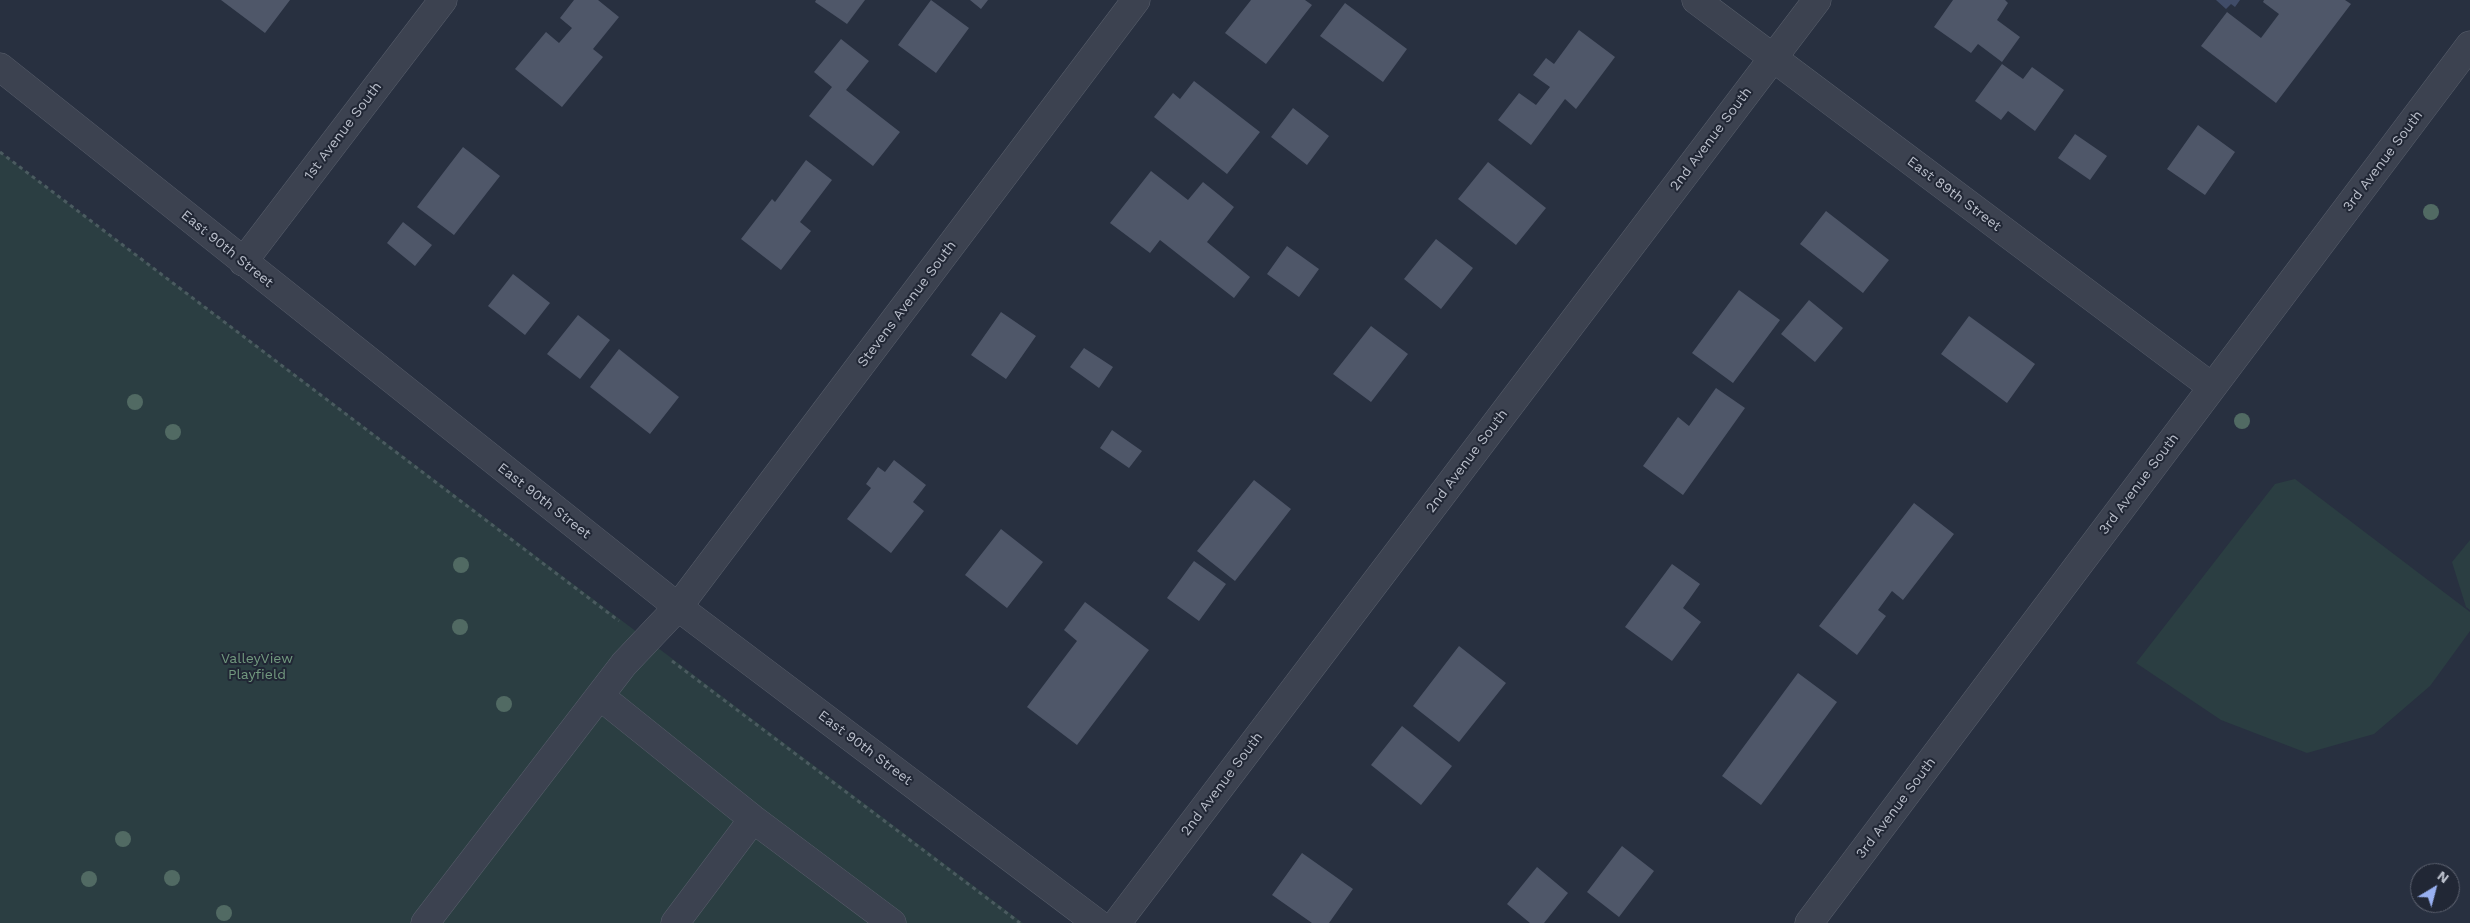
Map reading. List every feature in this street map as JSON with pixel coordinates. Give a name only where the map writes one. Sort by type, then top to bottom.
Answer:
[{"type":"street","name":"1st Avenue South","points":[[243,262],[443,0]]},
{"type":"street","name":"Stevens Avenue South","points":[[425,923],[624,664],[678,607],[1136,0]]},
{"type":"street","name":"East 89th Street","points":[[1696,0],[2212,387]]},
{"type":"street","name":"2nd Avenue South","points":[[1117,923],[1817,0]]},
{"type":"street","name":"3rd Avenue South","points":[[1809,923],[2470,45]]},
{"type":"street","name":"East 90th Street","points":[[0,67],[678,607],[1097,923]]},
{"type":"street","points":[[0,90],[46,103]]},
{"type":"street","points":[[600,696],[753,819],[892,923]]},
{"type":"street","points":[[675,923],[753,819]]},
{"type":"path","points":[[0,152],[1020,923]]},
{"type":"green space","name":"ValleyView Playfield","points":[[0,152],[1023,923],[0,923]]},
{"type":"green space","points":[[2295,479],[2470,612],[2470,631],[2430,686],[2374,734],[2307,753],[2221,720],[2136,663],[2275,484]]},
{"type":"green space","points":[[2470,540],[2470,610],[2466,607],[2452,562]]},
{"type":"water","points":[[2216,0],[2240,0],[2235,7],[2231,4],[2226,9]]},
{"type":"building","points":[[221,0],[290,0],[265,33]]},
{"type":"building","points":[[574,0],[598,0],[619,17],[593,49],[603,57],[562,107],[515,69],[546,32],[559,43],[572,28],[560,18]]},
{"type":"building","points":[[816,0],[865,0],[847,24],[815,2]]},
{"type":"building","points":[[931,0],[969,28],[936,73],[898,45]]},
{"type":"building","points":[[970,0],[988,0],[981,9]]},
{"type":"building","points":[[1251,0],[1305,0],[1312,5],[1266,64],[1225,33]]},
{"type":"building","points":[[1953,0],[2005,0],[2008,3],[1997,20],[2020,37],[2002,62],[1978,44],[1971,53],[1934,27]]},
{"type":"building","points":[[2264,0],[2345,0],[2351,4],[2276,103],[2201,46],[2227,12],[2261,38],[2279,14],[2263,2]]},
{"type":"building","points":[[1345,3],[1407,49],[1383,82],[1320,36]]},
{"type":"building","points":[[1579,30],[1615,57],[1576,109],[1565,99],[1531,145],[1498,120],[1519,93],[1536,105],[1550,87],[1533,75],[1546,58],[1554,64]]},
{"type":"building","points":[[841,39],[869,61],[846,90],[900,132],[873,166],[809,116],[832,87],[814,72]]},
{"type":"building","points":[[2002,64],[2023,79],[2032,67],[2064,90],[2035,131],[2008,111],[2001,120],[1975,101]]},
{"type":"building","points":[[1194,81],[1260,132],[1227,174],[1154,117],[1173,93],[1180,99]]},
{"type":"building","points":[[1293,108],[1329,136],[1307,165],[1271,137]]},
{"type":"building","points":[[2198,125],[2235,152],[2205,195],[2167,169]]},
{"type":"building","points":[[2075,134],[2107,156],[2090,180],[2058,158]]},
{"type":"building","points":[[463,147],[500,176],[454,235],[417,207]]},
{"type":"building","points":[[806,160],[832,180],[800,222],[811,231],[781,270],[741,239],[772,199],[775,202]]},
{"type":"building","points":[[1488,162],[1546,208],[1516,245],[1458,199]]},
{"type":"building","points":[[1151,171],[1188,200],[1203,182],[1234,207],[1207,242],[1250,277],[1234,298],[1160,240],[1150,253],[1110,223]]},
{"type":"building","points":[[1826,211],[1889,260],[1863,293],[1800,244]]},
{"type":"building","points":[[403,222],[432,245],[415,266],[387,243]]},
{"type":"building","points":[[1436,239],[1473,268],[1441,309],[1404,279]]},
{"type":"building","points":[[1287,246],[1319,269],[1299,297],[1267,274]]},
{"type":"building","points":[[513,274],[550,303],[525,335],[488,306]]},
{"type":"building","points":[[1739,290],[1780,320],[1733,383],[1692,353]]},
{"type":"building","points":[[1809,300],[1843,328],[1815,362],[1781,334]]},
{"type":"building","points":[[1001,312],[1036,336],[1006,379],[971,355]]},
{"type":"building","points":[[578,315],[610,340],[580,379],[547,354]]},
{"type":"building","points":[[1969,316],[2035,364],[2007,403],[1941,354]]},
{"type":"building","points":[[1371,326],[1408,354],[1371,402],[1333,374]]},
{"type":"building","points":[[1084,348],[1113,367],[1099,388],[1070,367]]},
{"type":"building","points":[[619,349],[679,397],[650,434],[590,387]]},
{"type":"building","points":[[1716,388],[1745,408],[1683,495],[1643,466],[1678,417],[1689,426]]},
{"type":"building","points":[[1112,430],[1142,451],[1129,468],[1100,448]]},
{"type":"building","points":[[894,460],[926,485],[913,502],[924,511],[891,553],[847,519],[871,488],[866,484],[878,467],[885,472]]},
{"type":"building","points":[[1254,480],[1291,509],[1235,581],[1197,551]]},
{"type":"building","points":[[1914,503],[1954,534],[1903,600],[1892,591],[1878,610],[1886,616],[1857,655],[1819,626]]},
{"type":"building","points":[[1001,529],[1043,562],[1007,608],[965,575]]},
{"type":"building","points":[[1194,561],[1226,584],[1199,621],[1167,598]]},
{"type":"building","points":[[1672,564],[1700,584],[1683,608],[1701,622],[1672,661],[1625,627]]},
{"type":"building","points":[[1085,602],[1149,650],[1077,745],[1027,707],[1077,641],[1064,630]]},
{"type":"building","points":[[1459,646],[1506,683],[1459,742],[1413,706]]},
{"type":"building","points":[[1798,673],[1837,702],[1761,805],[1722,776]]},
{"type":"building","points":[[1402,726],[1452,766],[1421,805],[1371,765]]},
{"type":"building","points":[[1622,846],[1654,871],[1619,917],[1587,892]]},
{"type":"building","points":[[1302,853],[1353,889],[1329,923],[1312,923],[1272,895]]},
{"type":"building","points":[[1537,867],[1568,893],[1544,923],[1530,923],[1507,904]]}]
